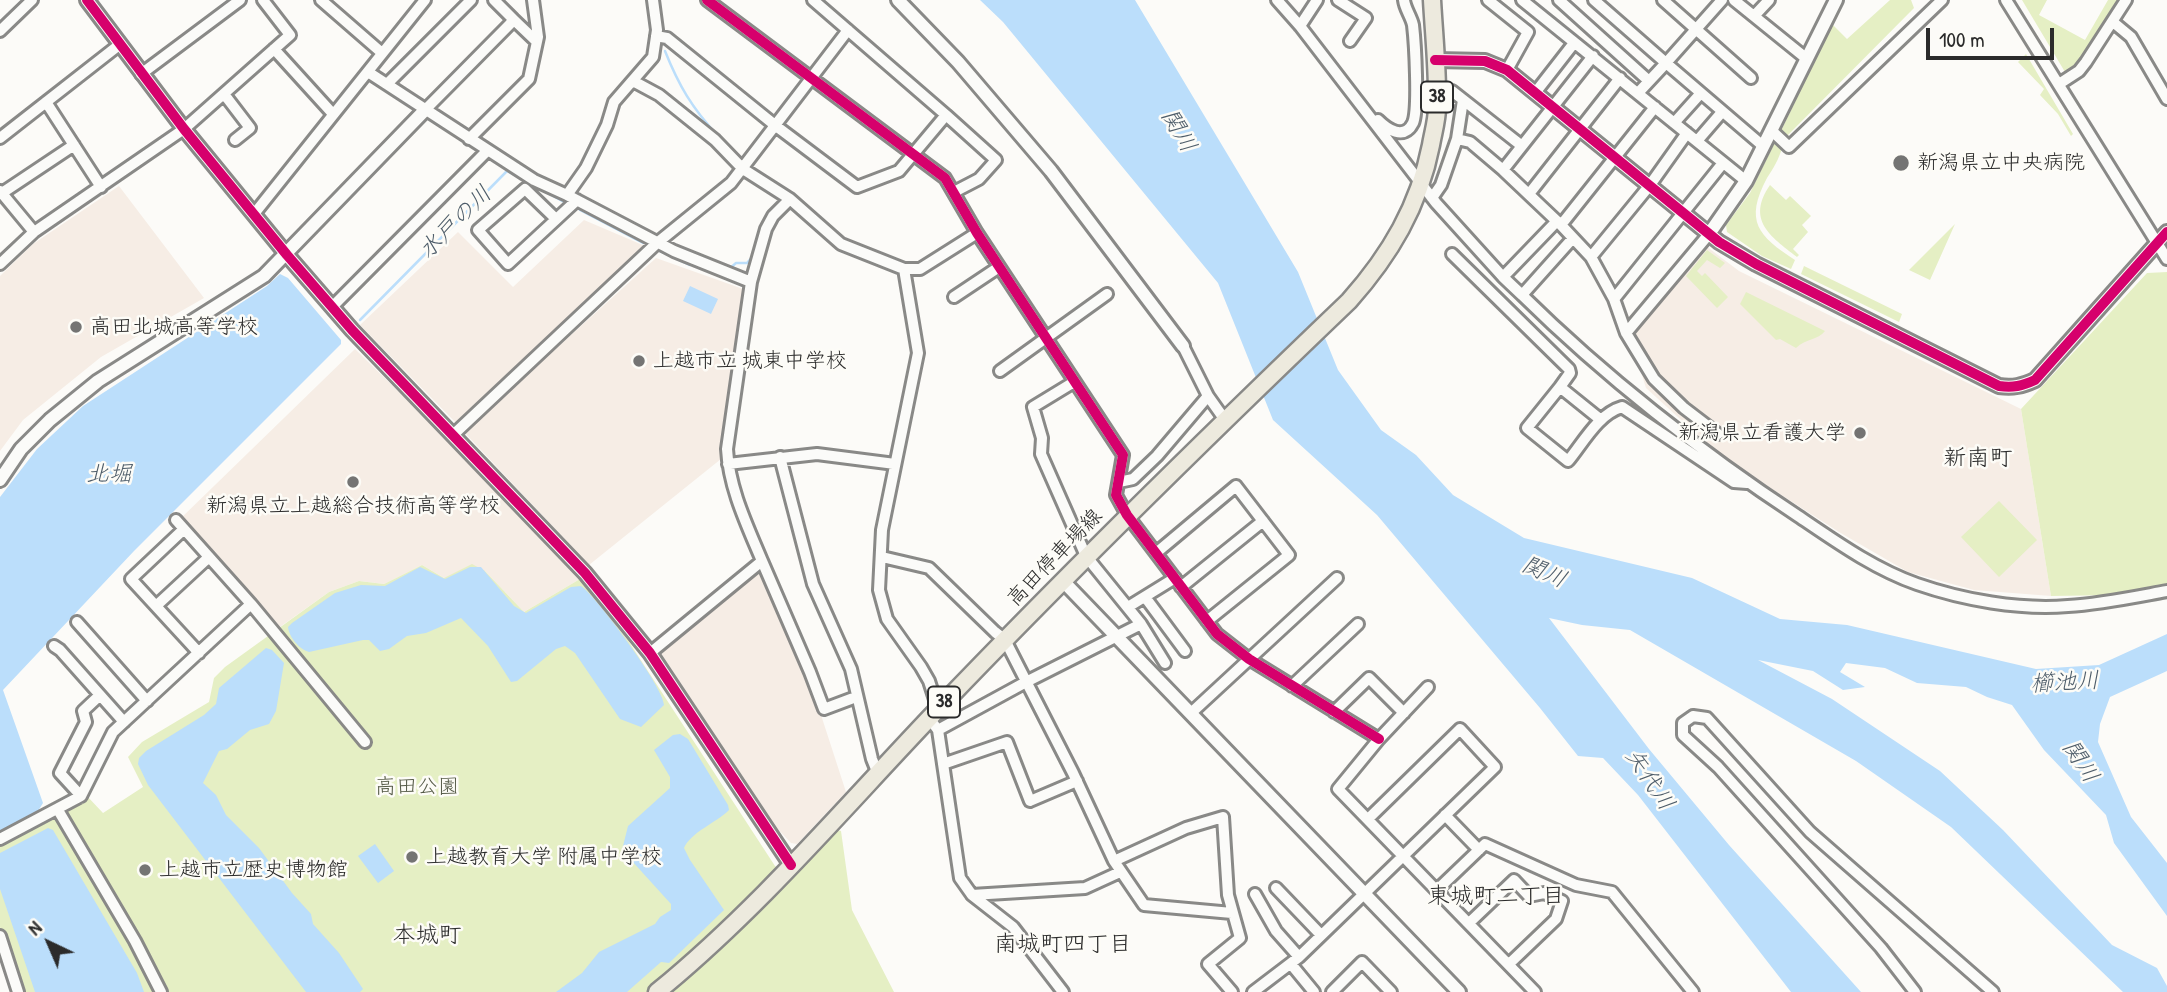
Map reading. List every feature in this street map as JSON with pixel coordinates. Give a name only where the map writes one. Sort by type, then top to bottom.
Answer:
[{"type":"main road","name":"高田停車場線","points":[[657,992],[736,923],[878,774],[935,719],[1005,640],[1086,556],[1362,286],[1394,244],[1424,191],[1438,111],[1432,0]]},
{"type":"street","points":[[0,31],[32,0]]},
{"type":"street","points":[[87,0],[184,129],[332,307],[585,573],[650,653],[791,865]]},
{"type":"street","points":[[141,74],[240,0]]},
{"type":"street","points":[[0,264],[34,232],[184,129],[290,35],[263,0]]},
{"type":"street","points":[[321,0],[382,53]]},
{"type":"street","points":[[254,214],[425,0]]},
{"type":"street","points":[[387,84],[471,0]]},
{"type":"street","points":[[494,0],[537,42]]},
{"type":"street","points":[[469,139],[529,79],[537,42],[533,0]]},
{"type":"street","points":[[556,219],[525,189],[478,230],[508,264],[556,219],[572,197],[595,151],[614,102],[650,62],[656,36],[653,0]]},
{"type":"street","points":[[707,0],[944,178],[1123,456],[1116,495],[1127,515],[1217,634],[1249,659],[1379,739]]},
{"type":"street","points":[[813,0],[996,160],[979,179],[954,192]]},
{"type":"street","points":[[898,0],[958,62],[1051,171],[1183,346],[1208,396],[1229,416]]},
{"type":"street","points":[[1278,0],[1424,191],[1503,277],[1598,364],[1747,483],[1839,543],[1891,573],[1948,593],[2015,604],[2066,607],[2167,591]]},
{"type":"street","points":[[1300,26],[1317,0]]},
{"type":"street","points":[[1338,0],[1366,18],[1350,41]]},
{"type":"street","points":[[1365,113],[1371,114],[1390,130],[1399,133],[1407,130],[1413,122],[1416,67],[1413,27],[1404,0]]},
{"type":"street","points":[[1488,0],[1528,33],[1507,70]]},
{"type":"street","points":[[1522,0],[1746,181]]},
{"type":"street","points":[[1559,0],[1649,81]]},
{"type":"street","points":[[1594,0],[1763,146]]},
{"type":"street","points":[[1663,0],[1751,78]]},
{"type":"street","points":[[1637,93],[1721,0]]},
{"type":"street","points":[[1734,0],[1807,59]]},
{"type":"street","points":[[1754,16],[1769,0]]},
{"type":"street","points":[[1626,332],[1709,234],[1746,181],[1836,0]]},
{"type":"street","points":[[1771,130],[1789,147],[1942,0]]},
{"type":"street","points":[[2006,0],[2167,258]]},
{"type":"street","points":[[2059,84],[2079,71],[2126,0]]},
{"type":"street","points":[[0,480],[21,449],[98,381],[264,276],[513,19]]},
{"type":"street","points":[[2113,22],[2131,37],[2162,80],[2167,99]]},
{"type":"street","points":[[453,435],[657,243],[725,188],[743,169],[848,30]]},
{"type":"street","points":[[656,36],[667,38],[775,126],[857,187],[899,171],[946,115]]},
{"type":"street","points":[[1535,93],[1574,43]]},
{"type":"street","points":[[0,138],[119,45]]},
{"type":"street","points":[[274,49],[333,114]]},
{"type":"street","points":[[1503,170],[1593,56]]},
{"type":"street","points":[[1435,60],[1485,61],[1507,70],[1709,234],[1756,264],[1999,386],[2012,388],[2035,380],[2167,232]]},
{"type":"street","points":[[368,72],[534,180],[572,197],[657,243],[751,282]]},
{"type":"street","points":[[1529,194],[1620,78]]},
{"type":"street","points":[[633,80],[659,95],[705,132],[743,169],[790,199],[841,244],[904,270],[920,269],[977,233]]},
{"type":"street","points":[[1452,91],[1522,146]]},
{"type":"street","points":[[1674,123],[1701,93]]},
{"type":"street","points":[[224,94],[250,128],[235,140]]},
{"type":"street","points":[[1424,191],[1441,185],[1457,139],[1463,100]]},
{"type":"street","points":[[46,102],[101,187]]},
{"type":"street","points":[[1503,277],[1559,223],[1655,107]]},
{"type":"street","points":[[1697,141],[1722,112]]},
{"type":"street","points":[[1591,257],[1650,185],[1687,133]]},
{"type":"street","points":[[1457,139],[1470,142],[1503,170],[1591,257],[1614,299],[1626,332],[1654,379],[1718,435]]},
{"type":"street","points":[[34,232],[1,192],[74,145]]},
{"type":"street","points":[[332,307],[487,151]]},
{"type":"street","points":[[1614,299],[1723,163]]},
{"type":"street","points":[[790,199],[772,216],[751,282],[727,464],[735,494],[824,709],[856,697]]},
{"type":"street","points":[[1522,295],[1573,238]]},
{"type":"street","points":[[1452,254],[1569,369],[1570,373],[1527,428],[1568,461],[1601,419],[1614,409],[1622,407],[1734,482],[1747,483]]},
{"type":"street","points":[[954,297],[999,267]]},
{"type":"street","points":[[904,270],[918,353],[882,530],[879,590],[884,613],[929,681],[960,878],[972,895],[1013,927],[1063,992]]},
{"type":"street","points":[[1000,372],[1107,294]]},
{"type":"street","points":[[1074,382],[1032,407],[1042,438],[1041,454],[1086,556],[1141,624],[1165,663]]},
{"type":"street","points":[[1560,387],[1601,419]]},
{"type":"street","points":[[1119,482],[1133,479],[1157,456],[1208,396]]},
{"type":"street","points":[[727,464],[817,454],[895,464]]},
{"type":"street","points":[[780,457],[813,584],[851,669],[856,697],[878,774]]},
{"type":"street","points":[[1156,553],[1236,486],[1289,555],[1207,621]]},
{"type":"street","points":[[1128,607],[1178,582],[1263,522]]},
{"type":"street","points":[[199,653],[131,579],[180,525],[251,604],[365,742]]},
{"type":"street","points":[[156,606],[209,557]]},
{"type":"street","points":[[882,557],[929,568],[1005,640],[1077,781],[1114,861],[1144,905],[1232,913]]},
{"type":"street","points":[[650,653],[762,561]]},
{"type":"street","points":[[1191,713],[1337,578]]},
{"type":"street","points":[[1063,581],[1459,992]]},
{"type":"street","points":[[1144,597],[1185,651]]},
{"type":"street","points":[[0,839],[81,796],[111,735],[251,604]]},
{"type":"street","points":[[77,622],[147,701]]},
{"type":"street","points":[[935,719],[1026,682],[1141,624]]},
{"type":"street","points":[[1292,686],[1358,624]]},
{"type":"street","points":[[54,646],[124,722]]},
{"type":"street","points":[[1334,712],[1369,678],[1404,713]]},
{"type":"street","points":[[1428,687],[1379,739],[1338,789],[1535,992]]},
{"type":"street","points":[[81,796],[60,772],[86,722],[83,711],[100,695]]},
{"type":"street","points":[[1915,992],[1881,948],[1727,777],[1683,736],[1683,723],[1693,716],[1707,718],[1810,832],[1993,992]]},
{"type":"street","points":[[1253,992],[1295,960],[1494,767],[1460,729],[1368,819]]},
{"type":"street","points":[[943,764],[1007,742],[1030,801],[1077,781]]},
{"type":"street","points":[[58,810],[135,941],[161,992]]},
{"type":"street","points":[[1445,815],[1479,850]]},
{"type":"street","points":[[1114,861],[1186,828],[1223,817],[1223,848],[1232,913],[1240,938],[1208,964],[1232,992]]},
{"type":"street","points":[[1437,890],[1485,844],[1576,885],[1612,892],[1693,992]]},
{"type":"street","points":[[972,895],[1085,888],[1120,872]]},
{"type":"street","points":[[1469,923],[1514,880],[1529,896],[1544,893],[1562,901],[1556,919],[1508,964]]},
{"type":"street","points":[[1276,888],[1321,935]]},
{"type":"street","points":[[1255,894],[1314,992]]},
{"type":"street","points":[[0,936],[3,955],[18,992]]},
{"type":"street","points":[[1332,992],[1362,962],[1391,992]]},
{"type":"shaded area","name":"高田北城高等学校","points":[[119,186],[204,298],[101,357],[23,420],[0,451],[0,276],[33,244]]},
{"type":"shaded area","points":[[584,220],[645,246],[458,425],[360,325],[458,232],[513,287]]},
{"type":"shaded area","name":"新潟県立看護大学","points":[[1706,246],[1739,271],[2021,409],[2051,596],[1974,590],[1908,572],[1839,532],[1722,457],[1646,388],[1629,334]]},
{"type":"shaded area","name":"上越市立 城東中学校","points":[[656,258],[746,290],[721,459],[589,565],[464,432]]},
{"type":"shaded area","name":"新潟県立上越総合技術高等学校","points":[[355,349],[453,445],[580,579],[524,612],[485,571],[444,578],[422,565],[384,584],[359,581],[329,592],[277,629],[179,520]]},
{"type":"shaded area","points":[[762,570],[810,681],[846,792],[797,844],[791,843],[775,826],[662,655],[663,647],[756,571]]},
{"type":"green space","points":[[1890,0],[1911,0],[1914,8],[1788,135],[1791,139],[1789,141],[1780,133],[1832,24],[1847,39]]},
{"type":"green space","points":[[2022,0],[2047,0],[2039,15],[2085,40],[2108,0],[2118,0],[2077,65],[2065,72]]},
{"type":"green space","points":[[2026,54],[2073,134],[2071,136],[2058,114],[2040,95],[2044,89],[2018,62]]},
{"type":"green space","points":[[1776,140],[1782,148],[1760,193],[1756,217],[1764,235],[1795,260],[1791,269],[1762,256],[1727,232],[1726,225],[1750,193]]},
{"type":"green space","points":[[1770,185],[1786,200],[1790,196],[1811,216],[1802,225],[1808,232],[1793,249],[1799,255],[1797,257],[1770,234],[1761,218],[1763,197]]},
{"type":"green space","points":[[1955,224],[1930,280],[1909,270]]},
{"type":"green space","points":[[1707,250],[1725,263],[1720,268],[1707,260],[1697,271],[1702,276],[1705,273],[1728,297],[1717,308],[1686,276]]},
{"type":"green space","points":[[1804,266],[1902,314],[1899,322],[1801,274]]},
{"type":"green space","points":[[2167,272],[2167,586],[2120,595],[2051,596],[2021,409],[2147,273]]},
{"type":"green space","points":[[1746,292],[1825,331],[1796,348],[1780,339],[1776,340],[1740,304]]},
{"type":"green space","points":[[1999,501],[2037,540],[1999,577],[1961,537]]},
{"type":"green space","name":"高田公園","points":[[472,564],[485,571],[524,612],[580,579],[629,642],[775,866],[790,879],[837,830],[841,831],[852,910],[894,992],[22,992],[0,927],[0,844],[49,817],[74,807],[86,795],[103,813],[143,787],[128,757],[142,742],[209,702],[214,678],[225,667],[329,592],[359,581],[384,584],[422,565],[444,578]]},
{"type":"water","points":[[980,0],[1135,0],[1298,272],[1338,370],[1381,430],[1416,455],[1453,495],[1524,538],[1692,578],[1780,619],[1847,625],[2036,669],[2099,665],[2167,634],[2167,671],[2110,697],[2100,724],[2098,742],[2131,817],[2167,863],[2167,916],[2114,843],[2106,815],[2044,750],[2012,705],[1966,687],[1917,683],[1885,668],[1846,663],[1840,672],[1865,687],[1843,690],[1813,671],[1758,660],[1832,699],[1940,771],[2003,830],[2112,945],[2157,968],[2167,986],[2167,992],[2123,992],[1951,827],[1856,761],[1630,630],[1549,618],[1649,749],[1729,845],[1861,992],[1791,992],[1638,795],[1603,758],[1578,756],[1377,515],[1273,420],[1218,283],[1003,22]]},
{"type":"water","name":"北堀","points":[[280,274],[288,278],[341,340],[341,344],[134,551],[3,690],[43,803],[38,811],[0,831],[0,497],[37,449],[83,406],[267,286]]},
{"type":"water","points":[[690,286],[718,299],[711,314],[683,301]]},
{"type":"water","points":[[420,567],[445,579],[470,567],[481,567],[514,606],[526,613],[571,587],[581,586],[628,643],[654,681],[664,705],[641,727],[620,719],[575,653],[565,646],[556,649],[517,681],[511,682],[488,646],[461,618],[426,633],[407,636],[389,649],[380,651],[369,640],[363,640],[309,652],[292,639],[288,627],[335,593],[361,585],[385,586]]},
{"type":"water","points":[[266,648],[272,650],[284,663],[276,711],[269,724],[250,730],[227,749],[219,751],[203,783],[216,795],[226,815],[259,848],[311,914],[313,924],[339,953],[363,989],[360,992],[306,992],[148,785],[138,764],[139,758],[146,751],[204,715],[216,704],[219,688]]},
{"type":"water","points":[[680,734],[688,739],[728,805],[729,810],[724,815],[698,832],[684,848],[724,910],[669,963],[661,962],[627,992],[556,992],[582,973],[599,952],[655,924],[671,910],[671,904],[622,850],[628,826],[670,788],[670,777],[654,750],[673,735]]},
{"type":"water","points":[[48,828],[53,830],[137,973],[144,992],[35,992],[0,889],[0,853]]},
{"type":"water","points":[[375,844],[394,871],[378,883],[358,856]]},
{"type":"waterway","name":"水戸の川","points":[[665,51],[687,96],[718,136]]},
{"type":"waterway","name":"水戸の川","points":[[360,320],[507,171],[564,202]]},
{"type":"waterway","name":"水戸の川","points":[[580,210],[643,243]]},
{"type":"waterway","name":"水戸の川","points":[[658,250],[690,265]]},
{"type":"waterway","name":"水戸の川","points":[[728,270],[736,263],[747,263],[753,256]]},
{"type":"cycle path","points":[[87,0],[184,129],[352,330],[585,573],[650,653],[791,865]]},
{"type":"cycle path","points":[[707,0],[945,178],[977,233],[1123,455],[1116,495],[1127,515],[1217,634],[1249,659],[1379,739]]},
{"type":"cycle path","points":[[1435,60],[1485,61],[1507,70],[1719,242],[1756,264],[1999,386],[2017,386],[2035,380],[2167,232]]},
{"type":"place","name":"新潟県立中央病院","points":[[1901,163]]},
{"type":"place","name":"高田北城高等学校","points":[[76,327]]},
{"type":"place","name":"上越市立 城東中学校","points":[[639,361]]},
{"type":"place","name":"新潟県立看護大学","points":[[1860,433]]},
{"type":"place","name":"新潟県立上越総合技術高等学校","points":[[353,482]]},
{"type":"place","name":"上越教育大学 附属中学校","points":[[412,857]]},
{"type":"place","name":"上越市立歴史博物館","points":[[145,870]]},
{"type":"district","name":"新南町","points":[[1978,459]]},
{"type":"district","name":"東城町二丁目","points":[[1496,897]]},
{"type":"district","name":"本城町","points":[[427,936]]},
{"type":"district","name":"南城町四丁目","points":[[1063,945]]},
{"type":"water label","name":"関川","points":[[1178,131]]},
{"type":"water label","name":"関川","points":[[1544,573]]},
{"type":"water label","name":"櫛池川","points":[[2065,683]]},
{"type":"water label","name":"関川","points":[[2080,762]]},
{"type":"water label","name":"矢代川","points":[[1649,780]]}]
